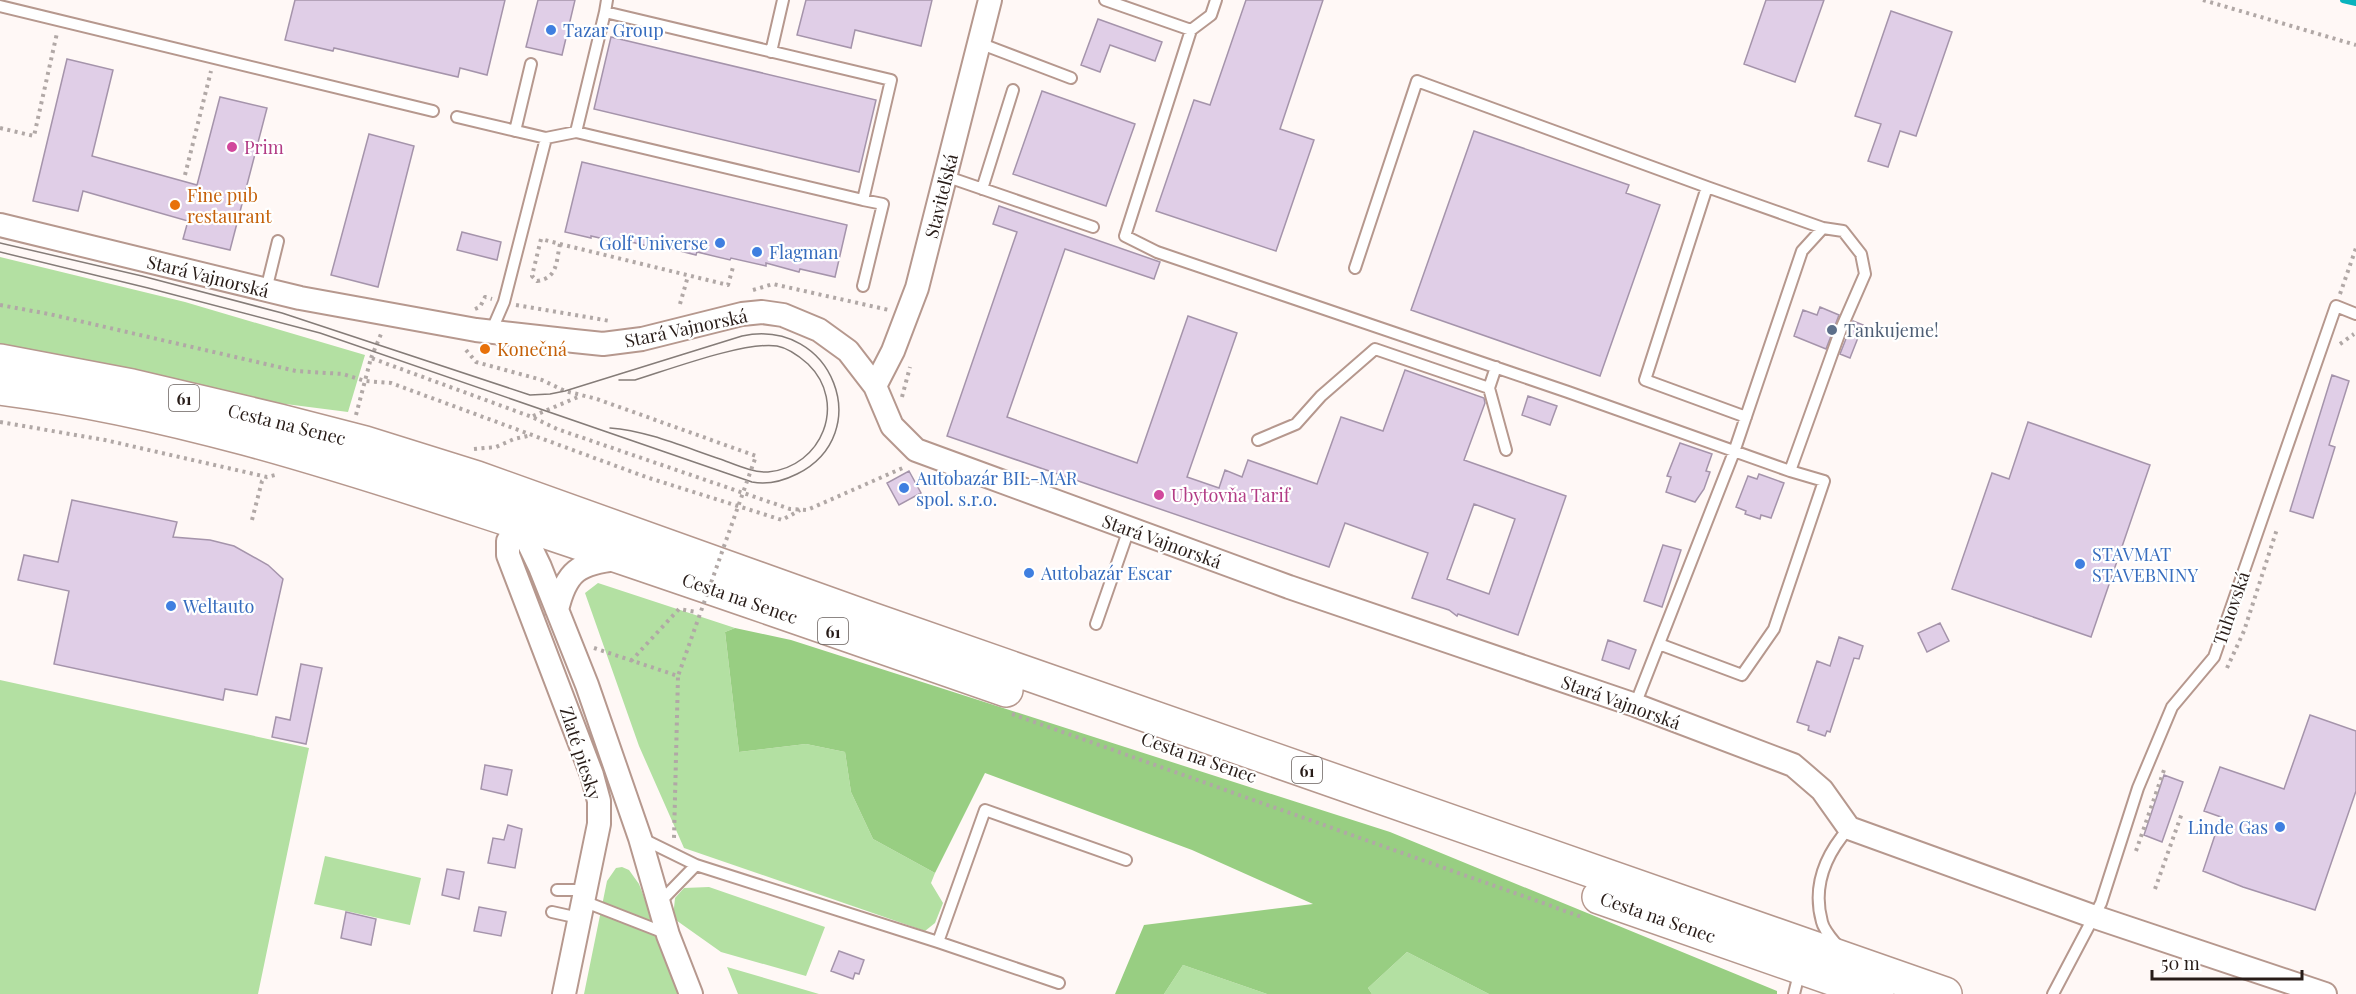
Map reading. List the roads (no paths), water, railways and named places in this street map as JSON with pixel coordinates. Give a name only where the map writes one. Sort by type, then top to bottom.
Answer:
[{"type":"main road","name":"Cesta na Senec","points":[[0,361],[132,386],[365,443],[473,457],[602,521],[915,634],[1945,994]]},
{"type":"main road","name":"Cesta na Senec","points":[[0,388],[65,398],[250,438],[336,462],[625,558],[1797,980],[1877,994]]},
{"type":"street","name":"Staviteľská","points":[[875,386],[893,351],[917,288],[990,0]]},
{"type":"street","name":"Stará Vajnorská","points":[[0,225],[266,290],[491,332],[603,344],[642,339],[742,314],[762,312],[783,315],[801,321],[831,337],[848,351],[875,386],[892,426],[916,450],[1300,591],[1635,705],[1793,765],[1822,790],[1850,828]]},
{"type":"street","name":"Zlaté piesky","points":[[473,457],[520,523],[557,610],[587,685],[612,797],[599,824],[564,994]]},
{"type":"street","name":"Cesta na Senec","points":[[520,523],[542,519],[602,521]]},
{"type":"street","name":"Zlaté piesky","points":[[520,523],[508,541],[508,555],[581,745],[640,838],[668,934],[691,994]]},
{"type":"street","points":[[557,610],[563,586],[576,571],[593,562],[625,558]]},
{"type":"street","points":[[1850,828],[2095,917],[2325,994]]},
{"type":"lane","points":[[576,132],[608,0]]},
{"type":"lane","points":[[771,52],[783,0]]},
{"type":"lane","points":[[1105,0],[1191,30]]},
{"type":"lane","points":[[1216,0],[1211,15],[1191,30],[1125,236],[1157,252],[1496,367],[1734,452],[1824,480],[1774,629],[1742,675],[1659,644]]},
{"type":"lane","points":[[0,6],[433,111]]},
{"type":"lane","points":[[605,12],[891,80],[863,200]]},
{"type":"lane","points":[[979,43],[1071,78]]},
{"type":"lane","points":[[515,131],[531,64]]},
{"type":"lane","points":[[1355,268],[1417,81],[1823,228],[1843,231],[1861,254],[1865,274],[1841,329],[1790,471]]},
{"type":"lane","points":[[982,189],[1013,90]]},
{"type":"lane","points":[[457,117],[546,138],[576,132],[883,204],[863,286]]},
{"type":"lane","points":[[491,332],[504,302],[546,138]]},
{"type":"lane","points":[[945,176],[1094,227]]},
{"type":"lane","points":[[1707,187],[1645,380],[1746,417]]},
{"type":"lane","points":[[1635,705],[1734,452],[1802,251],[1823,228]]},
{"type":"lane","points":[[266,290],[278,242]]},
{"type":"lane","name":"Tuhovská","points":[[2053,994],[2095,917],[2138,788],[2172,707],[2214,657],[2336,306],[2356,314]]},
{"type":"lane","points":[[1258,440],[1296,424],[1321,396],[1376,349],[1490,388]]},
{"type":"lane","points":[[1496,367],[1490,388],[1506,450]]},
{"type":"lane","points":[[1096,624],[1129,529]]},
{"type":"lane","points":[[938,942],[985,810],[1126,860]]},
{"type":"lane","points":[[1847,959],[1822,924],[1819,892],[1821,873],[1835,844],[1850,828]]},
{"type":"lane","points":[[640,838],[696,865],[1059,983]]},
{"type":"lane","points":[[659,903],[696,865]]},
{"type":"lane","points":[[557,890],[583,903],[668,934]]},
{"type":"lane","points":[[552,912],[583,903]]},
{"type":"waterway","points":[[2343,0],[2356,3]]},
{"type":"tram line","points":[[0,243],[142,276],[282,313],[530,395],[565,391],[742,336],[774,335],[800,344],[820,361],[834,383],[839,408],[835,433],[821,456],[797,474],[775,482],[752,482],[320,333],[0,252]]},
{"type":"tram line","points":[[610,428],[652,436],[744,468],[768,472],[787,468],[803,458],[815,446],[823,431],[827,414],[826,397],[820,380],[801,358],[777,346],[727,352],[635,380],[619,380]]},
{"type":"place","name":"Tazar Group","points":[[551,30]]},
{"type":"place","name":"Prim","points":[[232,147]]},
{"type":"place","name":"Fine pub restaurant","points":[[175,205]]},
{"type":"place","name":"Golf Universe","points":[[720,243]]},
{"type":"place","name":"Flagman","points":[[757,252]]},
{"type":"place","name":"Tankujeme!","points":[[1832,330]]},
{"type":"place","name":"Konečná","points":[[485,349]]},
{"type":"place","name":"Autobazár BIL-MAR spol. s.r.o.","points":[[904,488]]},
{"type":"place","name":"Ubytovňa Tarif","points":[[1159,495]]},
{"type":"place","name":"STAVMAT STAVEBNINY","points":[[2080,564]]},
{"type":"place","name":"Autobazár Escar","points":[[1029,573]]},
{"type":"place","name":"Weltauto","points":[[171,606]]},
{"type":"place","name":"Linde Gas","points":[[2280,827]]}]
